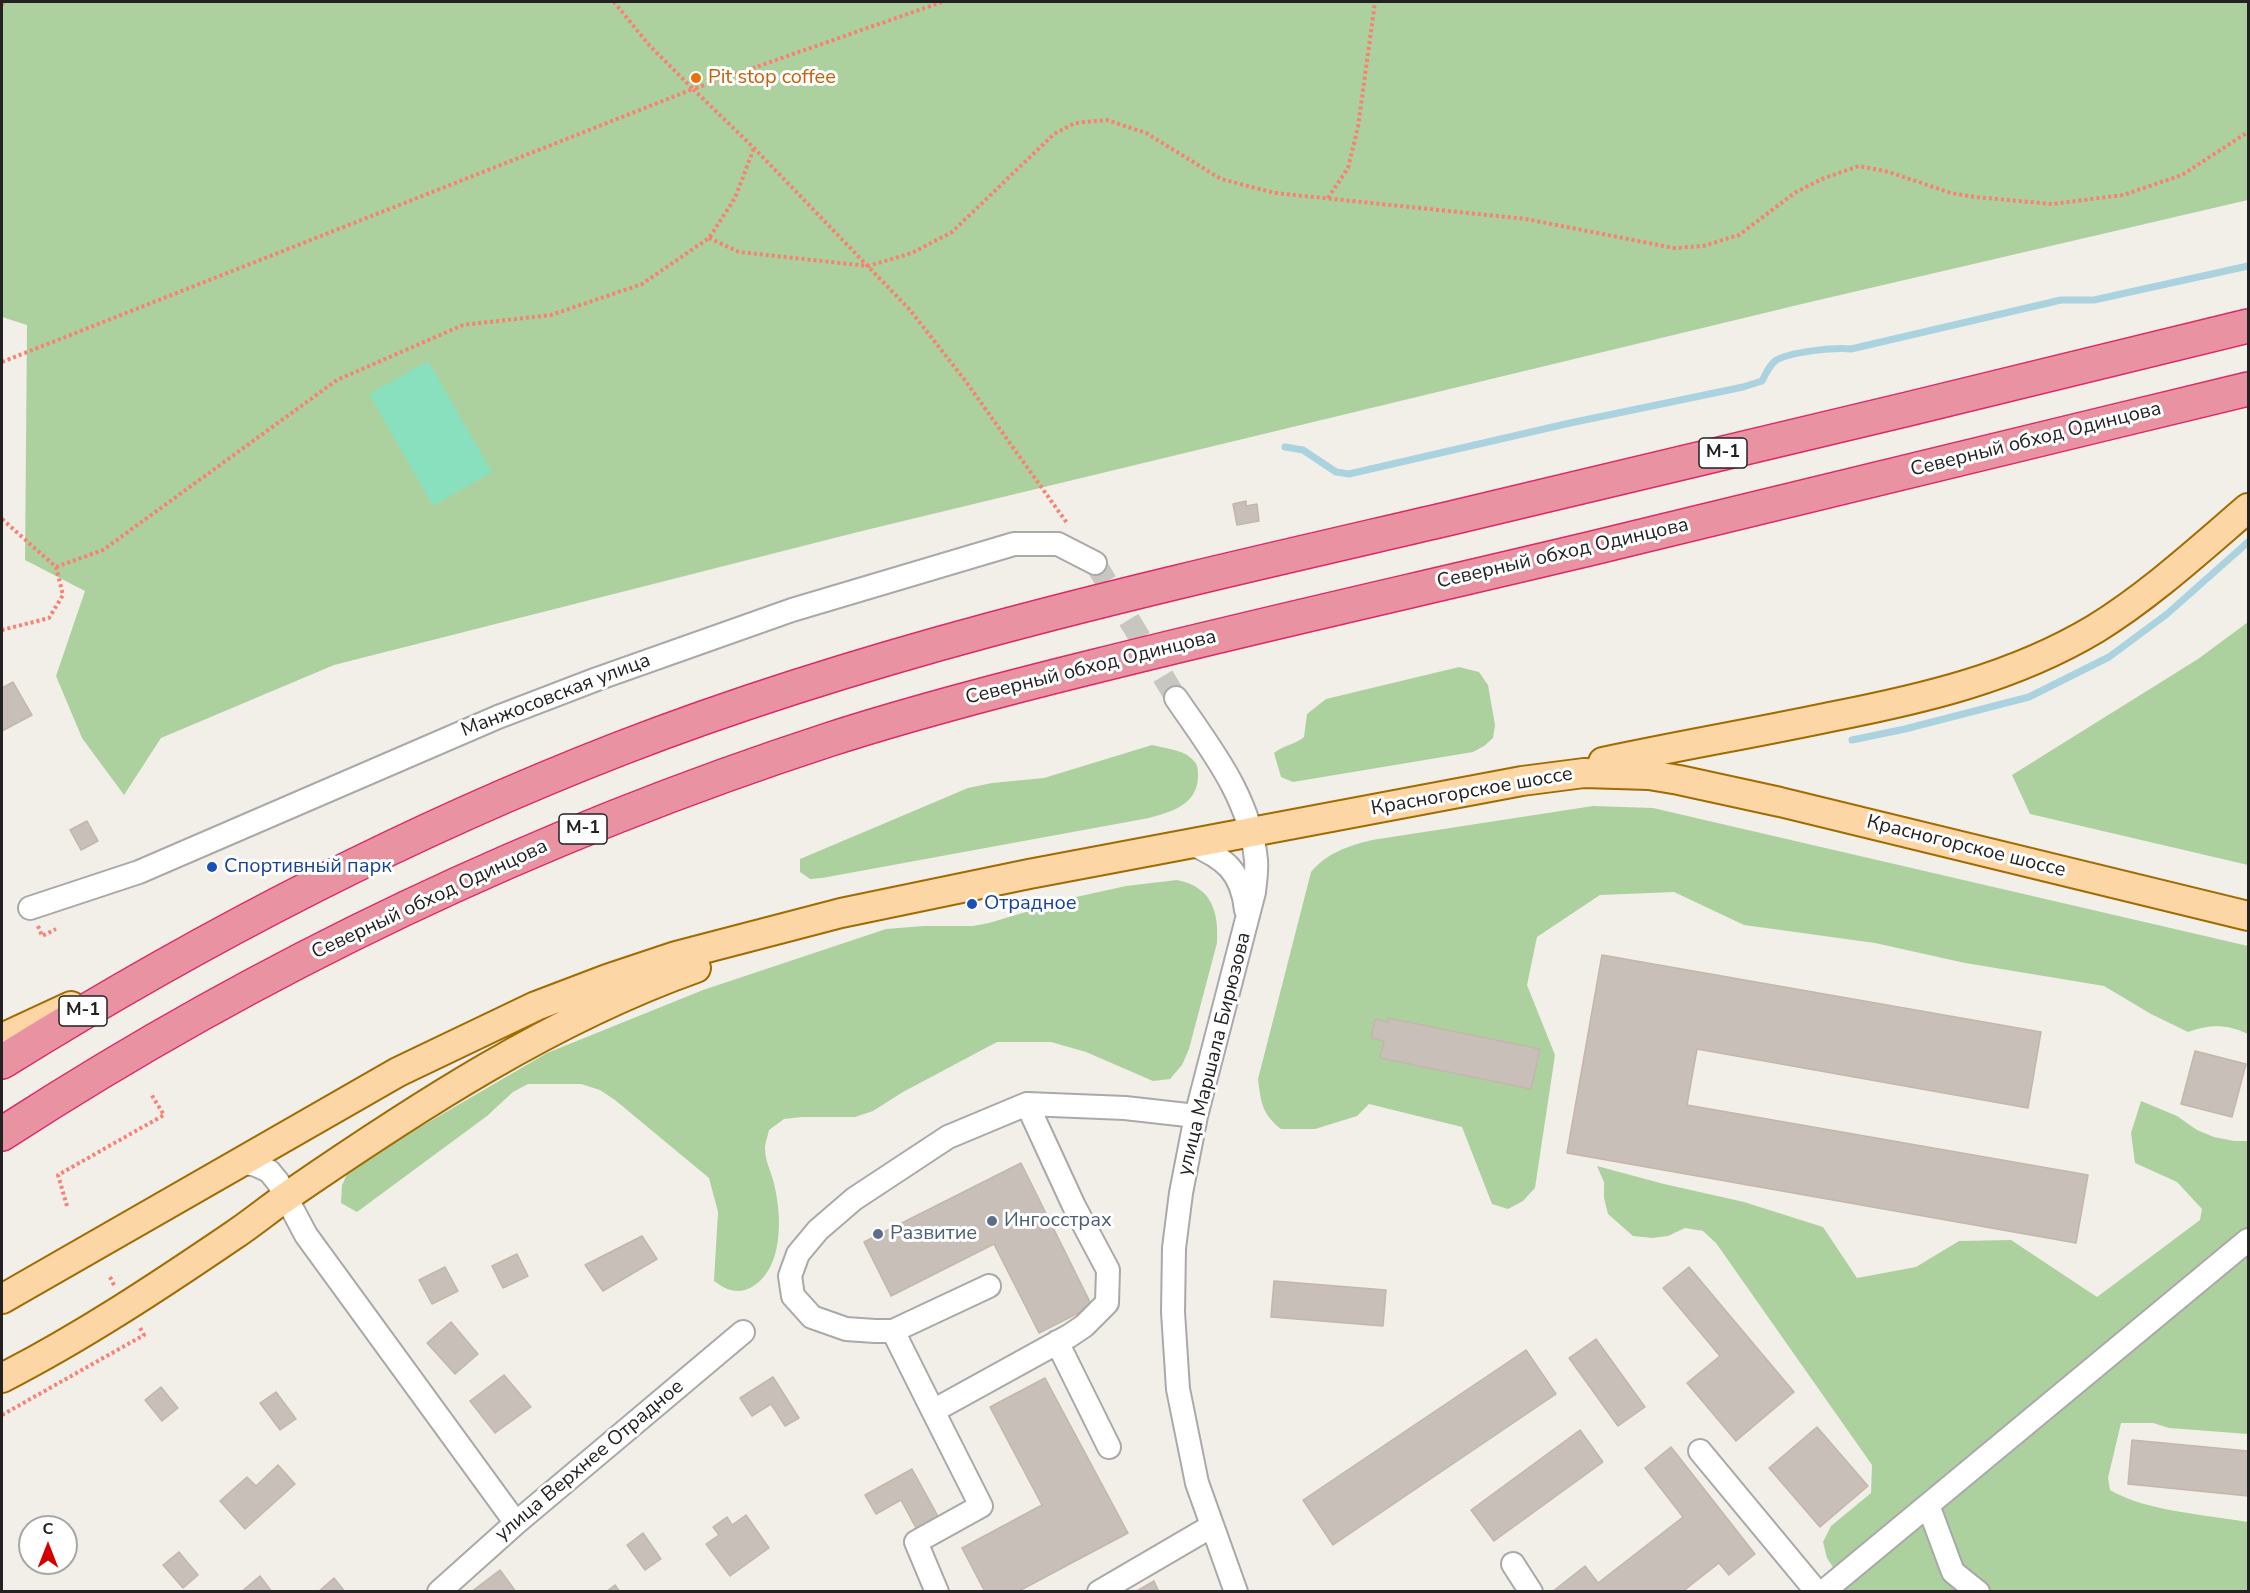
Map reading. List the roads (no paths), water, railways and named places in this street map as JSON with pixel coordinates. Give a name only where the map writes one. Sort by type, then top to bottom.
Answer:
[{"type":"highway","name":"М-1","points":[[2,1062],[165,963],[305,889],[529,785],[718,713],[864,665],[1197,578],[2248,326]]},
{"type":"highway","name":"Северный обход Одинцова","points":[[2,1134],[196,1017],[284,968],[383,920],[553,841],[645,805],[831,739],[923,711],[1200,640],[1610,544],[2248,389]]},
{"type":"main road","points":[[1521,781],[1646,753],[1899,703],[1958,688],[2013,669],[2068,644],[2121,611],[2173,572],[2248,508]]},
{"type":"main road","name":"Красногорское шоссе","points":[[939,892],[1521,781],[1584,773],[1649,775],[1792,804],[2248,915]]},
{"type":"main road","points":[[2,1299],[398,1072],[536,1006],[607,979],[686,953],[841,913],[939,892]]},
{"type":"main road","points":[[2,1378],[126,1305],[235,1235],[286,1197],[418,1109],[472,1077],[614,1002],[681,974],[750,950],[843,919],[939,892]]},
{"type":"main road","points":[[2,1038],[165,963]]},
{"type":"street","name":"Манжосовская улица","points":[[30,908],[140,872],[498,717],[597,679],[792,610],[1014,544],[1058,544],[1095,563]]},
{"type":"street","points":[[1176,698],[1238,793],[1251,832]]},
{"type":"street","name":"улица Маршала Бирюзова","points":[[1236,1592],[1197,1483],[1178,1389],[1173,1312],[1174,1248],[1181,1193],[1196,1116],[1254,892],[1256,861],[1251,832]]},
{"type":"street","points":[[1192,844],[1214,853],[1238,879],[1245,893],[1245,932]]},
{"type":"street","points":[[989,1286],[893,1331],[846,1329],[812,1317],[793,1296],[790,1276],[798,1254],[818,1230],[854,1198],[948,1137],[1027,1104],[1125,1108],[1196,1116]]},
{"type":"street","points":[[933,1411],[1084,1326],[1107,1303],[1108,1270],[1074,1206],[1027,1104]]},
{"type":"street","points":[[239,1162],[256,1165],[269,1171],[306,1235],[516,1522]]},
{"type":"street","points":[[1822,1592],[2248,1240]]},
{"type":"street","points":[[893,1331],[981,1506],[916,1542],[937,1592]]},
{"type":"street","name":"улица Верхнее Отрадное","points":[[439,1592],[516,1522],[743,1332]]},
{"type":"street","points":[[1057,1342],[1110,1447]]},
{"type":"street","points":[[1700,1451],[1818,1592]]},
{"type":"street","points":[[1928,1505],[1953,1572],[1978,1592]]},
{"type":"street","points":[[1099,1592],[1212,1526]]},
{"type":"street","points":[[1513,1564],[1531,1592]]},
{"type":"waterway","points":[[1285,447],[1303,450],[1336,472],[1349,474],[1570,423],[1743,387],[1762,381],[1775,361],[1790,355],[1851,349],[2061,300],[2094,300],[2248,266]]},
{"type":"waterway","points":[[1852,740],[1905,729],[2029,697],[2109,657],[2167,614],[2248,542]]},
{"type":"tunnel","points":[[1095,563],[1176,698]]},
{"type":"place","name":"Pit stop coffee","points":[[696,78]]},
{"type":"place","name":"Спортивный парк","points":[[212,867]]},
{"type":"place","name":"Отрадное","points":[[972,904]]},
{"type":"place","name":"Ингосстрах","points":[[992,1221]]},
{"type":"place","name":"Развитие","points":[[878,1234]]}]
